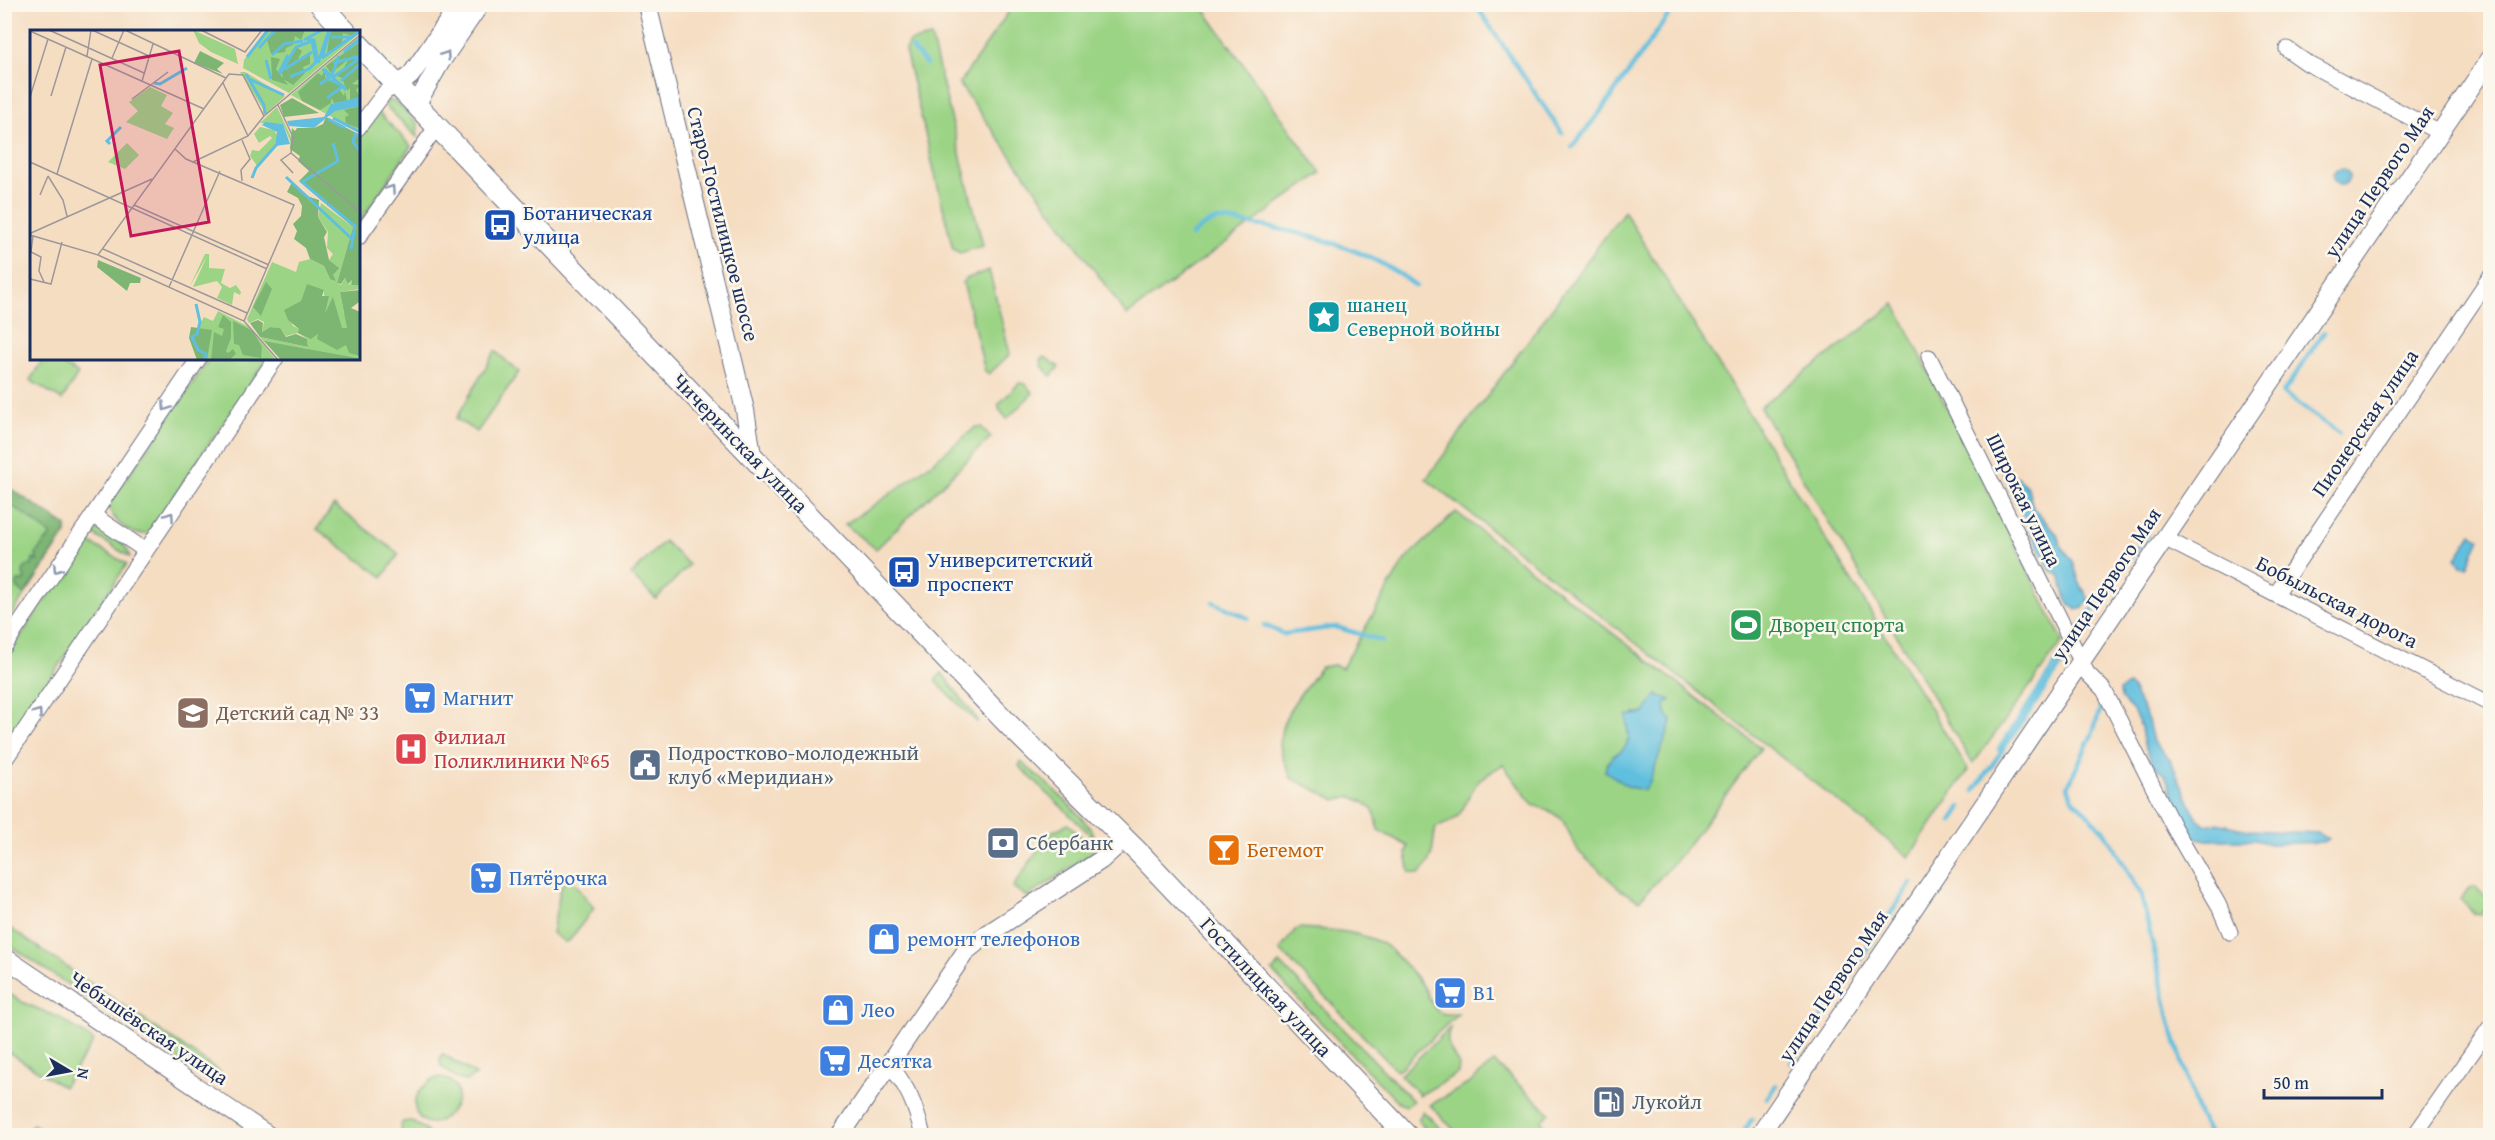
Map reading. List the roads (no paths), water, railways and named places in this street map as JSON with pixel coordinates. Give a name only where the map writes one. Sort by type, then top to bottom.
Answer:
[{"type":"main road","points":[[320,4],[344,30]]},
{"type":"main road","name":"Чичеринская улица","points":[[360,46],[1010,726],[1124,839]]},
{"type":"main road","name":"Гостилицкая улица","points":[[1124,839],[1407,1136]]},
{"type":"street","points":[[360,125],[385,92],[411,75],[460,4]]},
{"type":"street","points":[[416,105],[440,63],[480,4]]},
{"type":"street","name":"Старо-Гостилицкое шоссе","points":[[646,4],[746,410],[752,455]]},
{"type":"street","points":[[2287,49],[2307,63],[2440,133]]},
{"type":"street","name":"улица Первого Мая","points":[[1759,1136],[2490,59]]},
{"type":"street","points":[[360,234],[437,126]]},
{"type":"street","name":"Пионерская улица","points":[[2276,594],[2490,277]]},
{"type":"street","name":"Широкая улица","points":[[1929,357],[2087,673],[2104,690],[2174,828],[2218,904],[2230,932]]},
{"type":"street","points":[[4,647],[198,360]]},
{"type":"street","points":[[4,761],[275,360]]},
{"type":"street","points":[[93,515],[146,551]]},
{"type":"street","name":"Бобыльская дорога","points":[[2164,538],[2490,704]]},
{"type":"street","points":[[840,1136],[951,971],[971,947],[1101,860],[1124,839]]},
{"type":"street","name":"Чебышёвская улица","points":[[4,957],[269,1136]]},
{"type":"street","points":[[2414,1136],[2490,1027]]},
{"type":"street","points":[[889,1063],[914,1102],[923,1136]]},
{"type":"water","points":[[2338,169],[2344,169],[2349,177],[2347,183],[2338,185],[2333,180],[2333,174]]},
{"type":"water","points":[[2002,457],[2012,473],[2028,488],[2033,508],[2057,534],[2060,544],[2073,561],[2079,582],[2089,599],[2083,608],[2077,610],[2070,604],[2063,590],[2061,576],[2050,570],[2003,474]]},
{"type":"water","points":[[2472,533],[2480,539],[2467,567],[2461,566],[2456,558]]},
{"type":"water","points":[[2128,685],[2148,720],[2153,742],[2171,761],[2189,802],[2199,820],[2205,825],[2217,823],[2249,830],[2318,833],[2329,839],[2324,842],[2270,844],[2255,840],[2197,838],[2187,829],[2165,775],[2152,763],[2143,742],[2141,727],[2133,711],[2120,698],[2119,691]]},
{"type":"water","points":[[1657,695],[1671,700],[1665,704],[1666,714],[1672,721],[1649,783],[1644,790],[1629,787],[1605,771],[1613,756],[1623,749],[1628,741],[1627,716],[1644,713]]},
{"type":"waterway","points":[[1475,4],[1562,133]]},
{"type":"waterway","points":[[1572,147],[1601,111],[1670,13],[1683,6]]},
{"type":"waterway","points":[[912,48],[926,64]]},
{"type":"waterway","points":[[1191,236],[1207,224],[1222,220],[1271,227],[1315,238],[1359,253],[1379,262],[1416,286]]},
{"type":"waterway","points":[[2324,332],[2283,393],[2339,433]]},
{"type":"waterway","points":[[2079,628],[2147,535]]},
{"type":"waterway","points":[[1213,602],[1248,618]]},
{"type":"waterway","points":[[1264,625],[1284,634],[1336,627],[1383,641]]},
{"type":"waterway","points":[[1999,749],[2064,652]]},
{"type":"waterway","points":[[1974,791],[2065,660]]},
{"type":"waterway","points":[[2103,700],[2093,732],[2068,786],[2072,798],[2105,832],[2141,894],[2171,1026],[2199,1116],[2211,1136]]},
{"type":"waterway","points":[[1952,821],[1961,807]]},
{"type":"waterway","points":[[1791,1063],[1911,883]]},
{"type":"waterway","points":[[1767,1098],[1776,1085]]},
{"type":"waterway","points":[[1741,1136],[1752,1119]]},
{"type":"place","name":"Ботаническая улица","points":[[500,225]]},
{"type":"place","name":"шанец Северной войны","points":[[1324,317]]},
{"type":"place","name":"Университетский проспект","points":[[904,572]]},
{"type":"place","name":"Дворец спорта","points":[[1746,625]]},
{"type":"place","name":"Магнит","points":[[420,698]]},
{"type":"place","name":"Детский сад № 33","points":[[193,713]]},
{"type":"place","name":"Филиал Поликлиники №65","points":[[411,749]]},
{"type":"place","name":"Подростково-молодежный клуб «Меридиан»","points":[[645,765]]},
{"type":"place","name":"Сбербанк","points":[[1003,843]]},
{"type":"place","name":"Бегемот","points":[[1224,850]]},
{"type":"place","name":"Пятёрочка","points":[[486,878]]},
{"type":"place","name":"ремонт телефонов","points":[[884,939]]},
{"type":"place","name":"В1","points":[[1450,993]]},
{"type":"place","name":"Лео","points":[[838,1010]]},
{"type":"place","name":"Десятка","points":[[835,1061]]},
{"type":"place","name":"Лукойл","points":[[1609,1102]]}]
